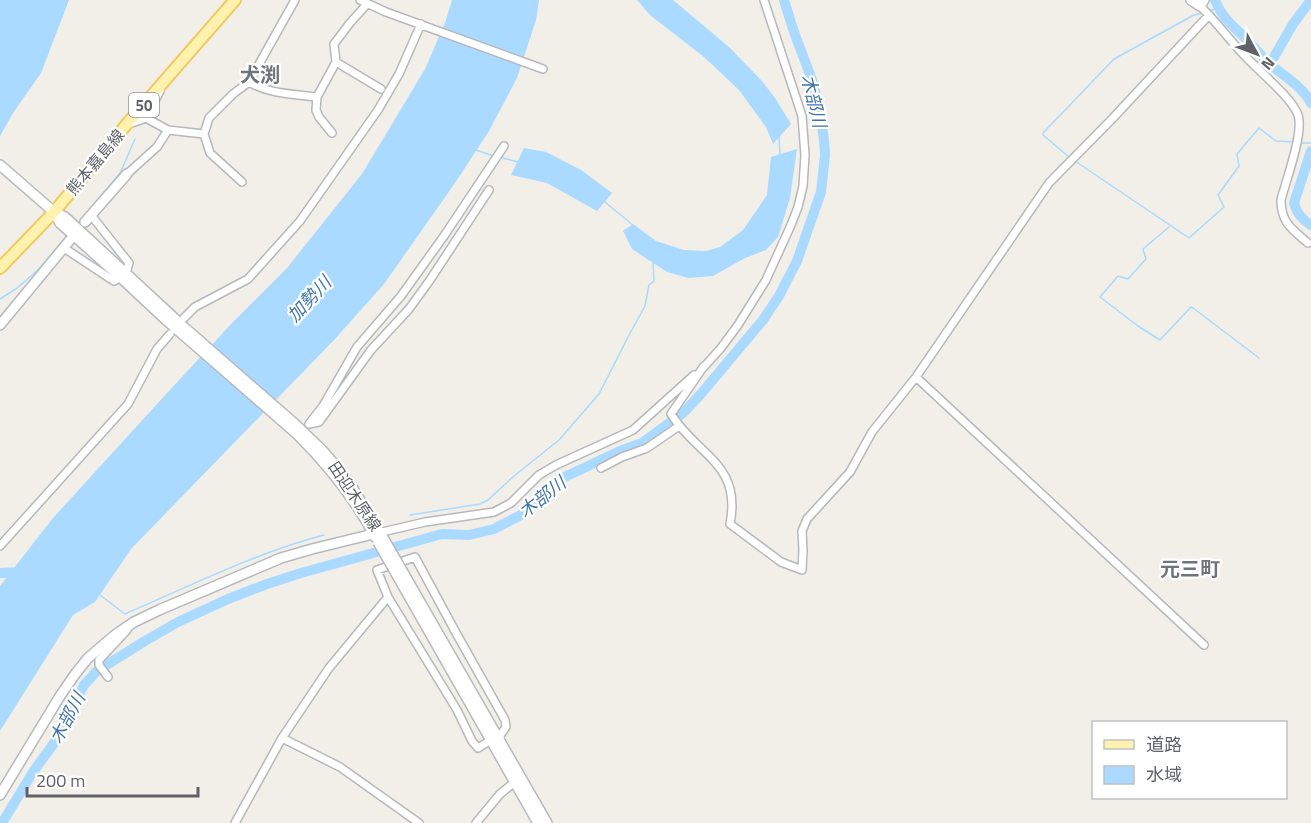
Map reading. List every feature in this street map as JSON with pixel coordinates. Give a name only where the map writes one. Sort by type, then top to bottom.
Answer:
[{"type":"main road","name":"熊本嘉島線","points":[[0,268],[54,212],[235,0]]},
{"type":"main road","points":[[1191,0],[1202,3]]},
{"type":"main road","name":"田迎木原線","points":[[0,165],[54,212],[60,223],[123,274],[188,336],[274,410],[325,464],[379,538],[518,780],[547,823]]},
{"type":"main road","points":[[88,219],[127,174]]},
{"type":"main road","points":[[0,325],[70,240]]},
{"type":"main road","points":[[1,791],[76,673],[88,658],[134,622],[281,558],[312,549],[379,538]]},
{"type":"main road","name":"田迎木原線","points":[[518,780],[538,823]]},
{"type":"street","points":[[242,182],[210,153],[204,134],[208,118],[249,82],[295,0]]},
{"type":"street","points":[[360,0],[386,12],[543,69]]},
{"type":"street","points":[[379,538],[425,522],[494,512],[511,503],[539,475],[633,430],[704,366],[733,333],[766,280],[792,225],[803,186],[806,155],[802,116],[764,0]]},
{"type":"street","points":[[1202,3],[1209,15],[1245,56],[1290,102],[1298,116],[1297,144],[1281,207],[1288,226],[1308,243]]},
{"type":"street","points":[[332,133],[316,110],[317,97],[336,62],[334,44],[367,4]]},
{"type":"street","points":[[704,366],[671,414],[678,425],[706,452],[725,475],[734,508],[730,524],[781,562],[802,570],[801,531],[807,519],[850,472],[872,432],[916,377],[1049,183],[1209,15]]},
{"type":"street","points":[[184,318],[195,307],[248,279],[300,221],[378,110],[399,74],[421,24]]},
{"type":"street","points":[[336,62],[381,89]]},
{"type":"street","points":[[126,125],[146,118],[166,80]]},
{"type":"street","points":[[249,82],[267,90],[317,97]]},
{"type":"street","points":[[146,118],[168,130],[204,134]]},
{"type":"street","points":[[127,174],[157,147],[168,130]]},
{"type":"street","points":[[489,190],[409,309],[371,350],[319,422],[309,424],[323,406],[357,347],[407,288],[504,146]]},
{"type":"street","points":[[64,248],[114,281],[123,274],[129,263],[88,219]]},
{"type":"street","points":[[0,546],[128,404],[157,350],[170,334]]},
{"type":"street","points":[[916,377],[1204,645]]},
{"type":"street","points":[[601,468],[647,448],[678,425]]},
{"type":"street","points":[[416,556],[505,720],[506,727],[495,740],[478,748],[472,741],[457,710],[388,597],[377,570],[416,556]]},
{"type":"street","points":[[235,823],[282,738],[328,668],[388,597]]},
{"type":"street","points":[[108,677],[99,665],[99,660],[134,622]]},
{"type":"street","points":[[282,738],[340,767],[419,823]]},
{"type":"street","points":[[476,823],[500,794],[518,780]]},
{"type":"water","points":[[0,0],[69,0],[41,73],[0,136]]},
{"type":"water","points":[[452,0],[539,0],[536,20],[517,78],[489,131],[384,284],[335,339],[131,549],[95,602],[73,615],[0,731],[0,586],[53,518],[233,322],[287,268],[362,174],[425,69],[445,23]]},
{"type":"water","points":[[637,0],[673,0],[729,47],[761,80],[791,124],[773,144],[766,127],[739,90],[704,57],[650,15]]},
{"type":"water","points":[[524,148],[546,152],[581,170],[612,193],[597,211],[547,183],[511,175]]},
{"type":"water","points":[[797,149],[790,198],[778,237],[766,250],[745,258],[713,276],[688,278],[667,272],[632,249],[623,231],[633,224],[656,241],[684,250],[706,251],[720,247],[743,230],[767,195],[771,157]]},
{"type":"waterway","name":"木部川","points":[[2,823],[33,772],[54,743],[84,685],[96,672],[145,641],[178,622],[228,599],[301,573],[442,534],[469,535],[494,529],[521,515],[556,481],[642,443],[683,413],[763,320],[779,296],[797,261],[821,192],[825,155],[819,106],[784,0]]},
{"type":"waterway","points":[[1215,0],[1221,13],[1229,22],[1267,61],[1298,87],[1311,103]]},
{"type":"waterway","points":[[1270,64],[1293,24],[1311,0]]},
{"type":"waterway","points":[[1209,11],[1219,9]]},
{"type":"waterway","points":[[1069,157],[1043,133],[1114,59],[1194,15],[1202,13]]},
{"type":"waterway","points":[[1075,161],[1189,238],[1224,207],[1218,195],[1239,166],[1237,154],[1259,128],[1276,141],[1295,142]]},
{"type":"waterway","points":[[779,136],[780,155]]},
{"type":"waterway","points":[[80,221],[120,173],[135,139]]},
{"type":"waterway","points":[[1300,143],[1311,143]]},
{"type":"waterway","points":[[476,150],[494,156]]},
{"type":"waterway","points":[[1311,151],[1294,203],[1300,216],[1311,225]]},
{"type":"waterway","points":[[499,157],[518,162]]},
{"type":"waterway","points":[[605,202],[634,226]]},
{"type":"waterway","points":[[1169,227],[1143,249],[1146,259],[1128,279],[1118,276],[1100,297],[1160,340],[1191,307],[1259,358]]},
{"type":"waterway","points":[[0,299],[38,270],[66,237]]},
{"type":"waterway","points":[[410,515],[480,504],[488,500],[559,440],[599,394],[645,306],[649,285],[654,281],[653,262]]},
{"type":"waterway","points":[[100,595],[125,614],[273,551],[324,535]]},
{"type":"waterway","name":"加勢川","points":[[0,573],[22,572]]},
{"type":"district","name":"犬渕","points":[[260,74]]},
{"type":"district","name":"元三町","points":[[1190,568]]}]
